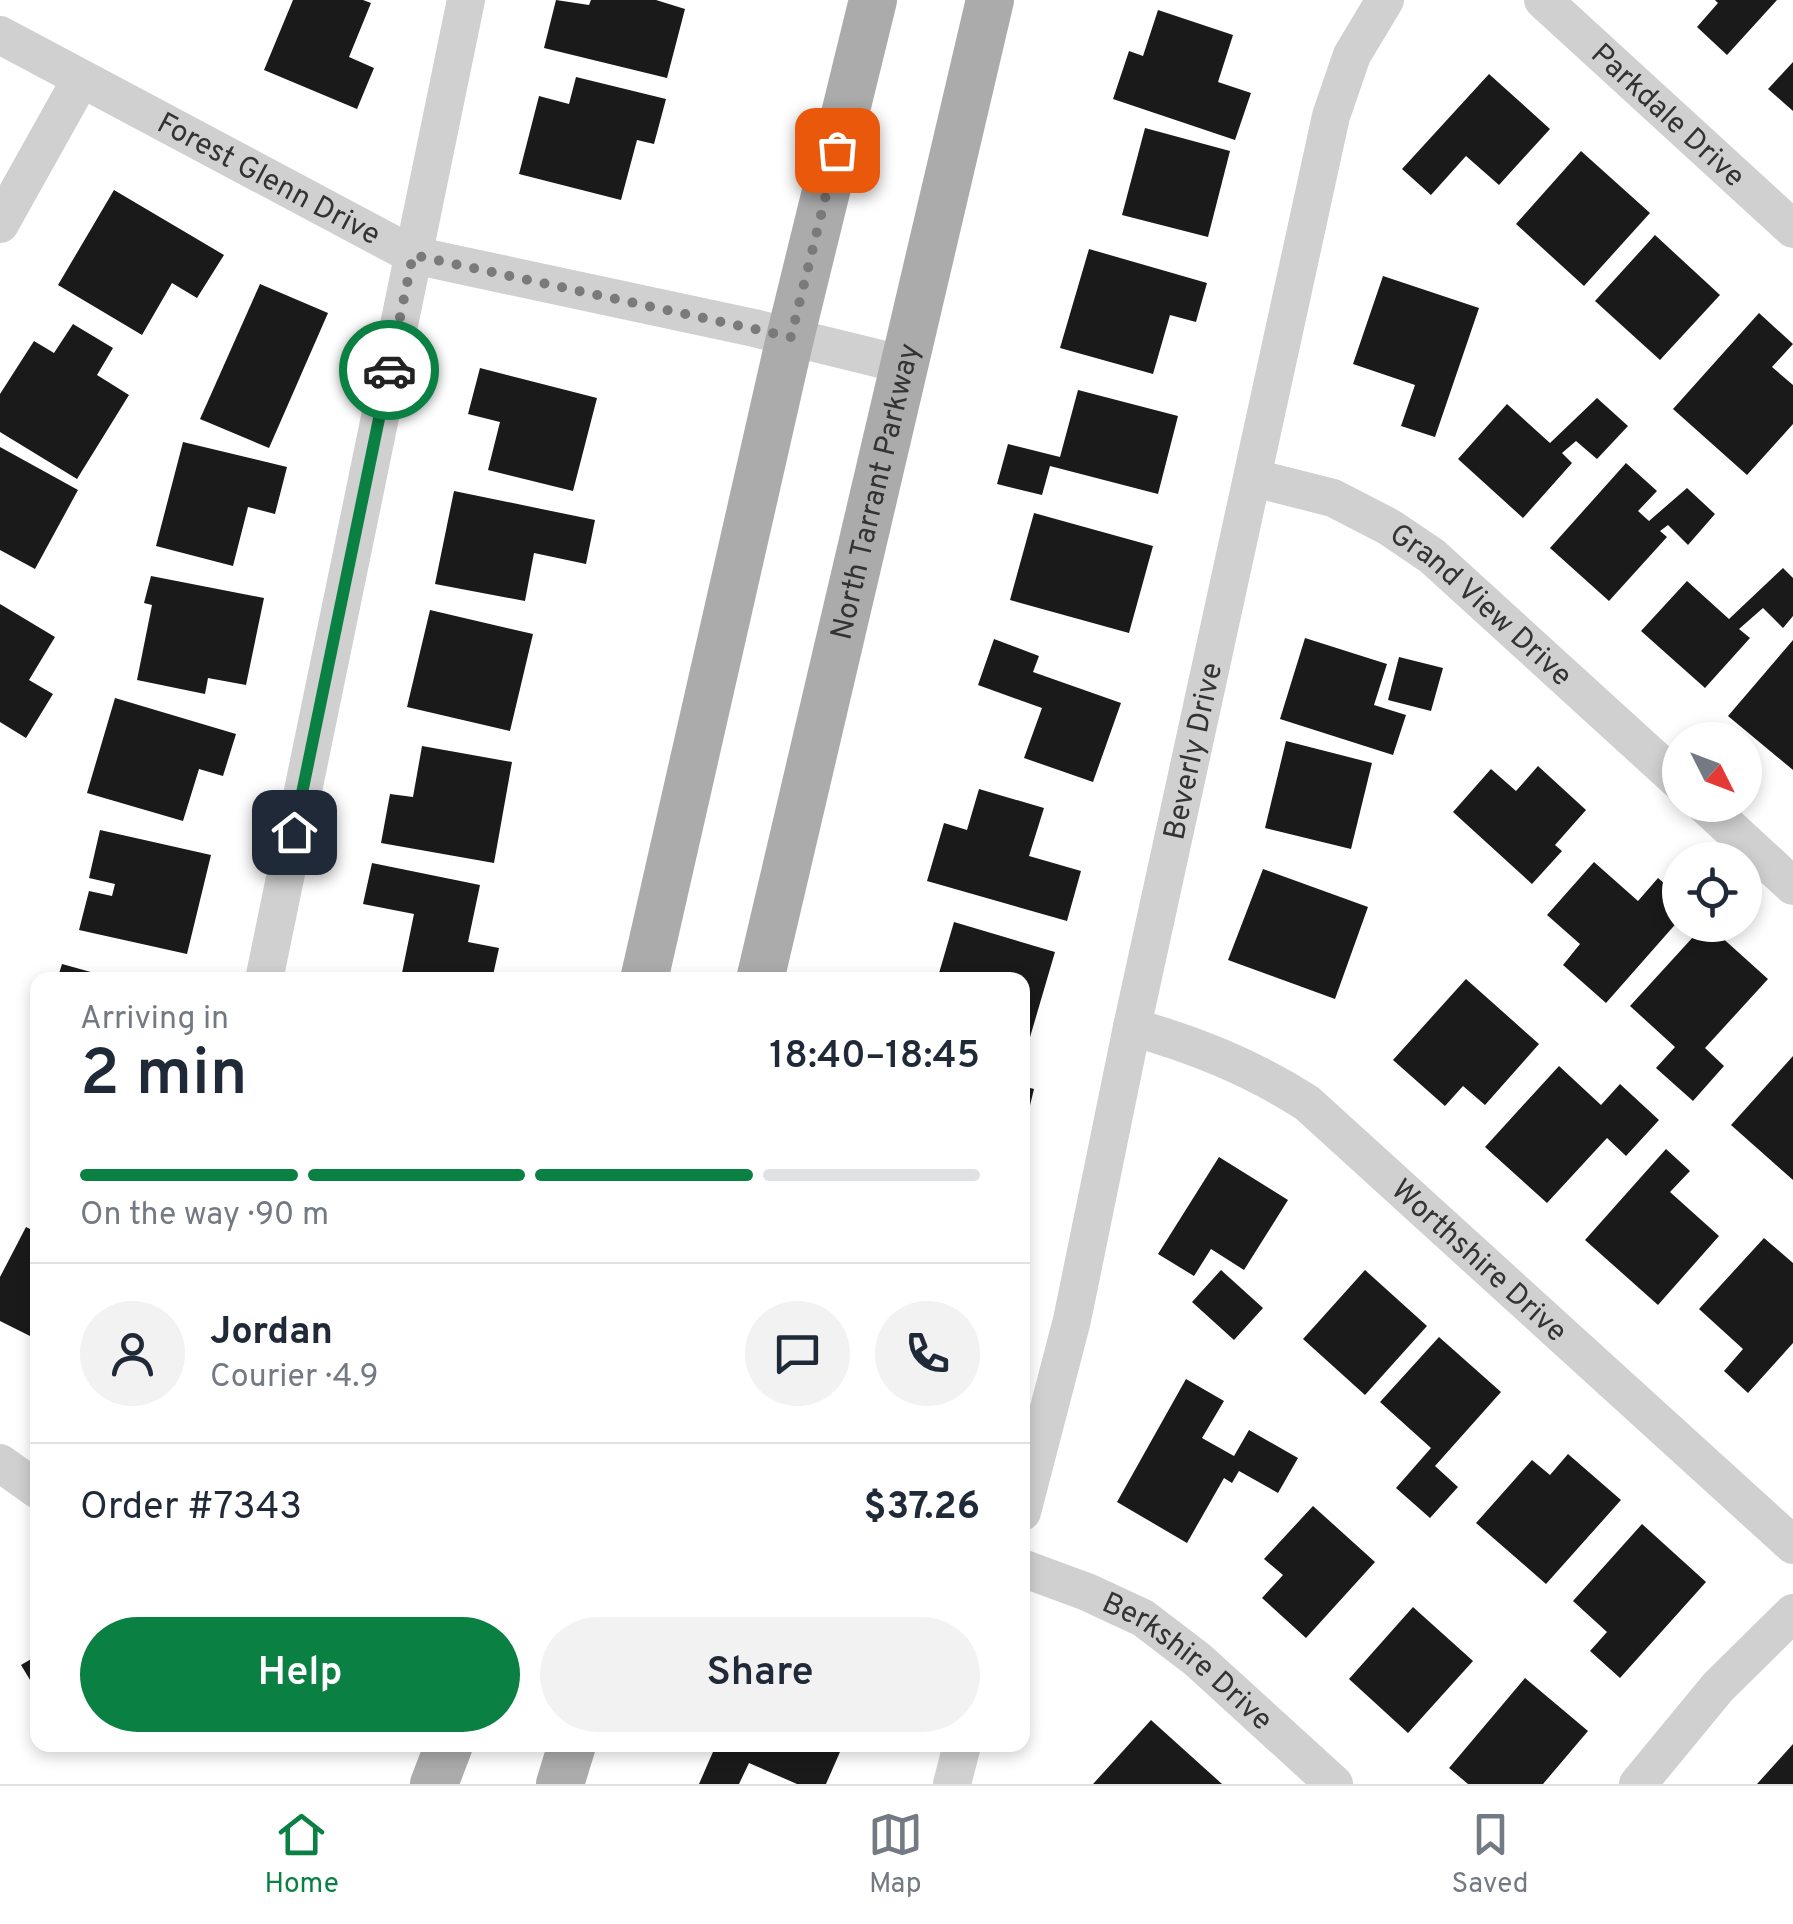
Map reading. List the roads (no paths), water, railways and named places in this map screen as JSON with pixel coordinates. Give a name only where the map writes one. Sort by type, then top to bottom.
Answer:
[{"type":"main road","points":[[646,972],[791,337],[874,0]]},
{"type":"main road","name":"North Tarrant Parkway","points":[[762,972],[990,0]]},
{"type":"main road","points":[[434,1784],[446,1752]]},
{"type":"main road","points":[[560,1784],[570,1752]]},
{"type":"street","points":[[266,972],[466,0]]},
{"type":"street","name":"Beverly Drive","points":[[1030,1481],[1072,1320],[1331,116],[1352,56],[1385,0]]},
{"type":"street","name":"Parkdale Drive","points":[[1542,0],[1793,228]]},
{"type":"street","name":"Forest Glenn Drive","points":[[0,34],[413,255],[905,365]]},
{"type":"street","points":[[0,224],[80,79]]},
{"type":"street","name":"Grand View Drive","points":[[1254,478],[1334,498],[1432,556],[1662,766]]},
{"type":"street","points":[[1723,822],[1793,886]]},
{"type":"street","name":"Worthshire Drive","points":[[1132,1027],[1226,1057],[1307,1104],[1793,1545]]},
{"type":"street","points":[[0,1462],[30,1486]]},
{"type":"street","name":"Berkshire Drive","points":[[1030,1571],[1143,1618],[1198,1660],[1334,1784]]},
{"type":"street","points":[[1638,1784],[1718,1687],[1793,1613]]},
{"type":"street","points":[[952,1784],[960,1752]]}]
